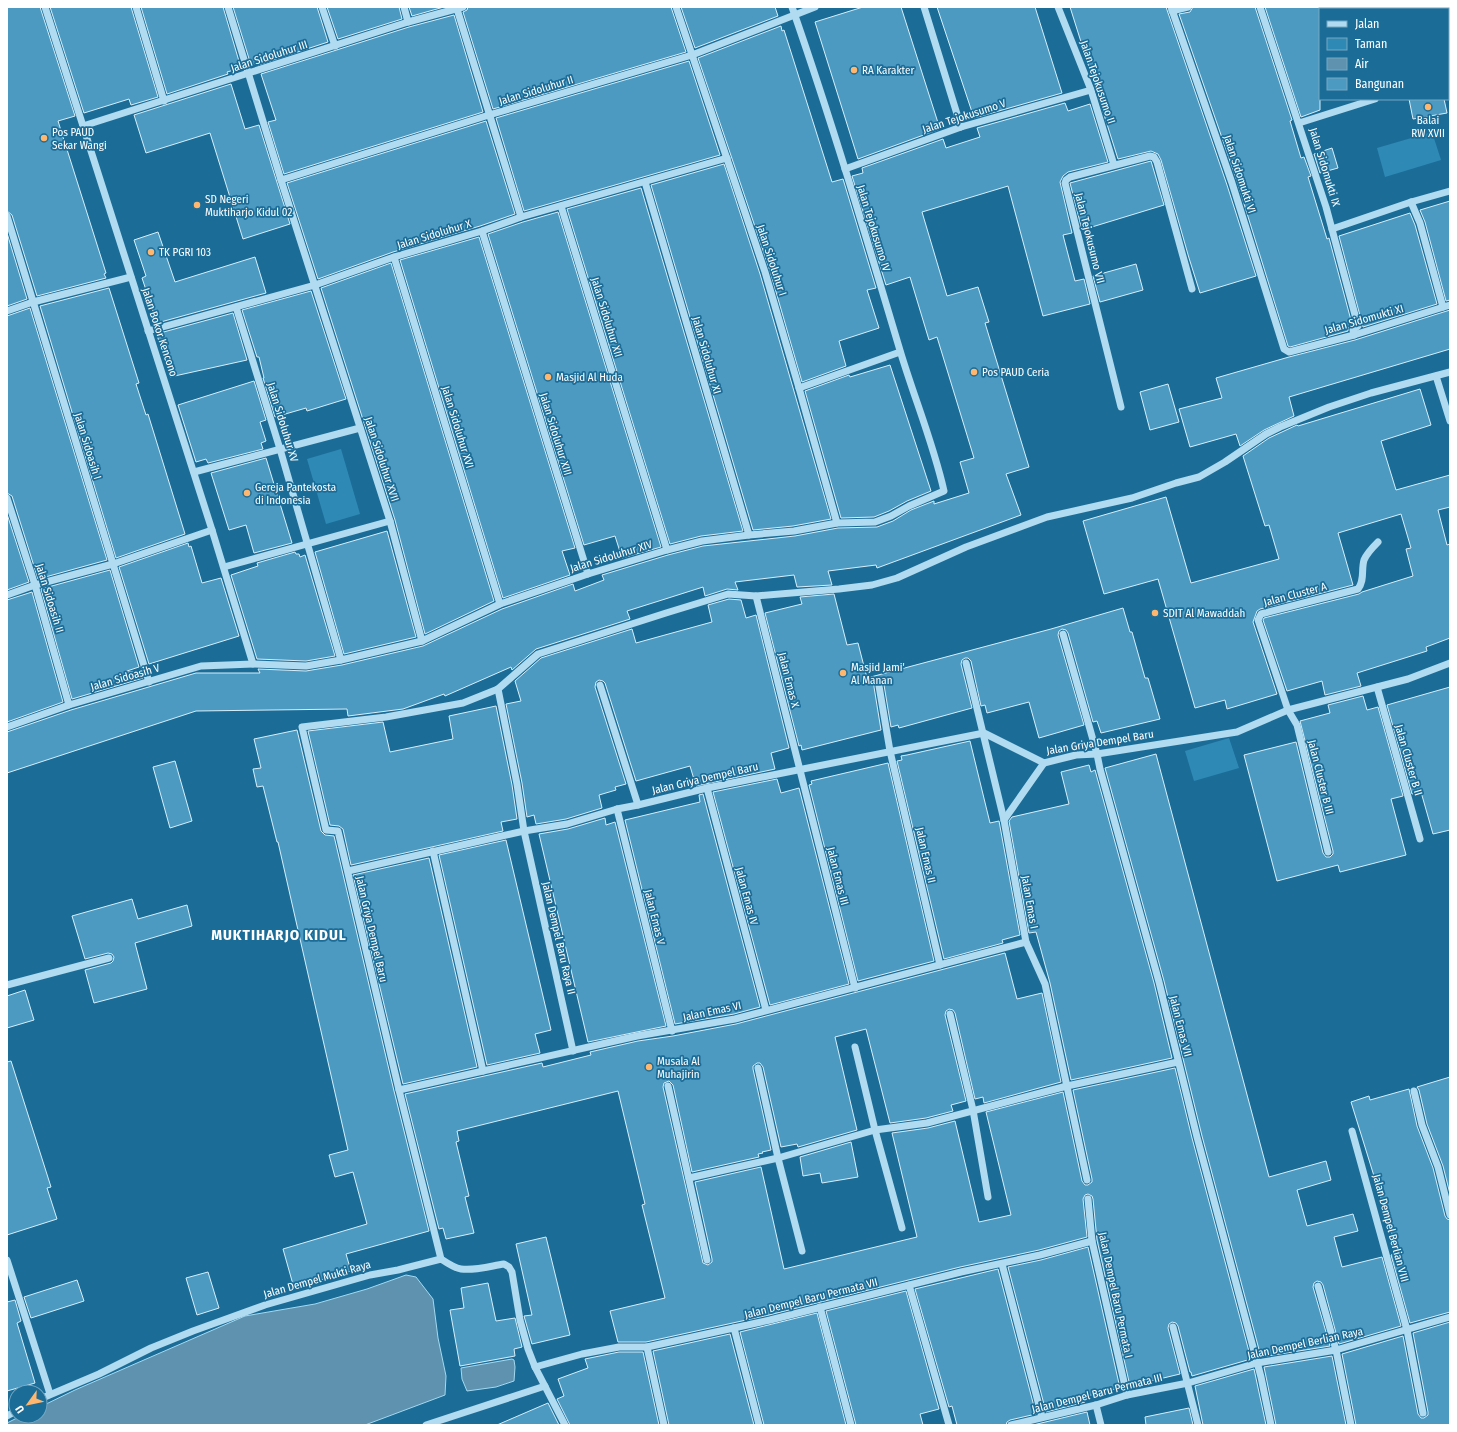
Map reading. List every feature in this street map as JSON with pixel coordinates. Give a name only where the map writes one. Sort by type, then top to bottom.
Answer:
[{"type":"street","name":"Jalan Bokor Kencono","points":[[45,7],[194,472],[253,664]]},
{"type":"street","points":[[136,7],[164,101]]},
{"type":"street","name":"Jalan Sidoluhur XVII","points":[[228,7],[250,74],[281,180],[390,521],[422,642]]},
{"type":"street","points":[[322,7],[334,46]]},
{"type":"street","points":[[404,7],[408,22]]},
{"type":"street","name":"Jalan Sidoluhur I","points":[[676,7],[765,272],[837,524]]},
{"type":"street","name":"Jalan Tejokusumo IV","points":[[792,7],[845,169],[900,352],[935,455]]},
{"type":"street","name":"Jalan Sidoluhur II","points":[[281,180],[489,115],[692,55],[815,7]]},
{"type":"street","points":[[924,7],[961,127]]},
{"type":"street","name":"Jalan Tejokusumo II","points":[[1058,7],[1091,90],[1114,165]]},
{"type":"street","points":[[1172,9],[1188,7]]},
{"type":"street","name":"Jalan Sidomukti IX","points":[[1260,7],[1299,123],[1332,229],[1358,326],[1354,330],[1354,335]]},
{"type":"street","name":"Jalan Sidoluhur III","points":[[83,126],[250,74],[408,22],[460,8]]},
{"type":"street","points":[[460,8],[489,115],[521,217]]},
{"type":"street","name":"Jalan Sidomukti VI","points":[[1172,9],[1232,183],[1284,349]]},
{"type":"street","name":"Jalan Tejokusumo V","points":[[845,169],[961,127],[1091,90]]},
{"type":"street","points":[[1299,123],[1372,100]]},
{"type":"street","name":"Jalan Tejokusumo VII","points":[[1121,407],[1065,183],[1066,180],[1070,177],[1114,165],[1150,156],[1154,157],[1157,162],[1192,289]]},
{"type":"street","name":"Jalan Sidoluhur X","points":[[148,331],[315,285],[394,257],[482,231],[521,217],[727,158]]},
{"type":"street","name":"Jalan Sidoluhur XI","points":[[645,182],[748,535]]},
{"type":"street","points":[[1332,229],[1411,202],[1450,191]]},
{"type":"street","points":[[1411,202],[1420,223],[1446,306]]},
{"type":"street","name":"Jalan Sidoluhur XII","points":[[561,206],[667,550]]},
{"type":"street","name":"Jalan Sidoasih I","points":[[7,216],[148,682]]},
{"type":"street","name":"Jalan Sidoluhur XIII","points":[[482,231],[588,574]]},
{"type":"street","name":"Jalan Sidoluhur XVI","points":[[394,257],[500,604]]},
{"type":"street","points":[[7,311],[33,302],[131,277]]},
{"type":"street","name":"Jalan Sidomukti XI","points":[[1284,349],[1288,352],[1354,335],[1431,312],[1446,306]]},
{"type":"street","name":"Jalan Sidoluhur XV","points":[[236,307],[280,449],[341,660]]},
{"type":"street","points":[[799,388],[900,352]]},
{"type":"street","points":[[348,871],[338,831],[326,830],[302,727],[386,717],[463,703],[498,689],[538,654],[728,594],[756,596],[845,588],[872,585],[897,578],[966,547],[1047,517],[1132,498],[1199,477],[1225,462],[1266,434],[1329,407],[1371,393],[1450,372]]},
{"type":"street","points":[[1436,376],[1450,421]]},
{"type":"street","points":[[194,472],[360,428]]},
{"type":"street","name":"Jalan Sidoluhur XIV","points":[[253,664],[306,666],[341,660],[422,642],[500,604],[588,574],[702,541],[794,531],[837,524],[875,522],[944,491],[935,455]]},
{"type":"street","name":"Jalan Sidoasih II","points":[[7,498],[35,585],[70,705]]},
{"type":"street","points":[[224,567],[390,521]]},
{"type":"street","points":[[7,595],[35,585],[113,564],[212,530]]},
{"type":"street","name":"Jalan Cluster A","points":[[1288,710],[1258,617],[1261,614],[1358,589],[1362,584],[1366,555],[1378,542]]},
{"type":"street","name":"Jalan Emas X","points":[[756,596],[800,769]]},
{"type":"street","name":"Jalan Emas VII","points":[[1063,634],[1158,982],[1240,1304],[1257,1363],[1271,1425]]},
{"type":"street","name":"Jalan Emas I","points":[[966,662],[1004,820],[1026,942],[1044,984],[1087,1180]]},
{"type":"street","name":"Jalan Griya Dempel Baru","points":[[441,1259],[399,1090],[348,871],[524,831],[567,824],[617,809],[707,788],[984,733],[1044,763],[1076,755],[1097,754],[1237,732],[1288,710],[1408,679],[1450,663]]},
{"type":"street","name":"Jalan Sidoasih V","points":[[7,727],[70,705],[201,666],[253,664]]},
{"type":"street","points":[[600,684],[638,805]]},
{"type":"street","name":"Jalan Emas II","points":[[879,686],[890,751],[940,965]]},
{"type":"street","name":"Jalan Cluster B II","points":[[1377,687],[1420,838]]},
{"type":"street","name":"Jalan Dempel Baru Raya II","points":[[498,689],[517,784],[524,831],[573,1051]]},
{"type":"street","name":"Jalan Cluster B III","points":[[1288,710],[1297,725],[1328,852]]},
{"type":"street","points":[[1004,820],[1044,763]]},
{"type":"street","name":"Jalan Emas III","points":[[800,769],[855,988]]},
{"type":"street","name":"Jalan Emas IV","points":[[707,788],[766,1010]]},
{"type":"street","name":"Jalan Emas V","points":[[617,809],[672,1031]]},
{"type":"street","points":[[432,851],[483,1071]]},
{"type":"street","name":"Jalan Emas VI","points":[[399,1090],[637,1036],[735,1019],[1026,942]]},
{"type":"street","points":[[7,985],[109,958]]},
{"type":"street","points":[[950,1014],[973,1110],[988,1197]]},
{"type":"street","points":[[855,1047],[875,1130],[902,1228]]},
{"type":"street","points":[[689,1178],[778,1158],[875,1130],[927,1123],[1067,1086],[1178,1062]]},
{"type":"street","points":[[758,1068],[778,1158],[802,1251]]},
{"type":"street","points":[[668,1086],[707,1260]]},
{"type":"street","points":[[1414,1091],[1422,1125],[1438,1167],[1450,1215]]},
{"type":"street","name":"Jalan Dempel Berlian VIII","points":[[1352,1131],[1407,1330],[1423,1414]]},
{"type":"street","name":"Jalan Dempel Baru Permata I","points":[[1088,1199],[1092,1242],[1127,1395]]},
{"type":"street","name":"Jalan Dempel Baru Permata VII","points":[[535,1367],[582,1354],[619,1347],[647,1347],[734,1328],[961,1272],[1002,1264],[1092,1242]]},
{"type":"street","points":[[441,1259],[460,1269],[471,1269],[504,1264],[509,1267],[512,1272],[520,1320],[528,1349],[535,1367],[565,1425]]},
{"type":"street","name":"Jalan Dempel Mukti Raya","points":[[50,1394],[99,1374],[151,1348],[193,1331],[266,1305],[370,1275],[398,1270],[441,1259]]},
{"type":"street","points":[[7,1260],[50,1394]]},
{"type":"street","points":[[1002,1264],[1042,1417]]},
{"type":"street","points":[[909,1285],[949,1425]]},
{"type":"street","points":[[1318,1286],[1336,1350],[1351,1425]]},
{"type":"street","points":[[820,1307],[851,1425]]},
{"type":"street","name":"Jalan Dempel Berlian Raya","points":[[1188,1383],[1257,1363],[1336,1350],[1450,1318]]},
{"type":"street","points":[[1173,1327],[1198,1425]]},
{"type":"street","points":[[734,1328],[759,1425]]},
{"type":"street","points":[[647,1347],[664,1425]]},
{"type":"street","name":"Jalan Dempel Baru Permata III","points":[[1011,1425],[1096,1405],[1127,1395],[1188,1383]]},
{"type":"street","points":[[426,1425],[545,1386]]},
{"type":"street","points":[[1096,1405],[1101,1425]]},
{"type":"street","points":[[451,1417],[454,1425]]},
{"type":"green space","points":[[1432,132],[1441,160],[1385,177],[1377,148]]},
{"type":"green space","points":[[341,449],[360,514],[326,524],[307,459]]},
{"type":"green space","points":[[1229,738],[1239,768],[1194,781],[1185,751]]},
{"type":"water","points":[[406,1275],[416,1277],[433,1299],[438,1338],[446,1376],[445,1395],[365,1425],[7,1425],[8,1422],[8,1424],[48,1424],[48,1403],[245,1316],[315,1304],[367,1289]]},
{"type":"water","points":[[512,1359],[514,1360],[515,1367],[514,1381],[496,1387],[467,1391],[462,1379],[461,1368]]},
{"type":"building","points":[[7,7],[40,7],[75,116],[58,121],[106,273],[104,274],[106,278],[37,296],[12,215],[7,211]]},
{"type":"building","points":[[50,7],[131,7],[158,97],[131,105],[129,99],[84,113]]},
{"type":"building","points":[[141,7],[223,7],[241,68],[227,72],[228,74],[167,94]]},
{"type":"building","points":[[233,7],[317,7],[328,42],[258,65],[257,63],[251,65]]},
{"type":"building","points":[[327,7],[399,7],[402,19],[338,39]]},
{"type":"building","points":[[409,7],[444,7],[412,16]]},
{"type":"building","points":[[468,7],[671,7],[686,52],[493,109],[463,12],[467,10]]},
{"type":"building","points":[[681,7],[775,7],[778,16],[695,48]]},
{"type":"building","points":[[863,7],[901,7],[940,129],[858,159],[815,22]]},
{"type":"building","points":[[937,7],[1035,7],[1062,93],[974,118]]},
{"type":"building","points":[[1070,7],[1166,7],[1227,185],[1256,276],[1200,293],[1161,160],[1158,154],[1151,151],[1118,159]]},
{"type":"building","points":[[1193,7],[1255,7],[1292,120],[1290,121],[1301,158],[1304,157],[1311,176],[1308,177],[1327,239],[1329,238],[1352,324],[1348,328],[1348,331],[1290,347],[1288,346],[1237,181],[1179,14],[1190,12]]},
{"type":"building","points":[[1265,7],[1320,7],[1320,110],[1301,117]]},
{"type":"building","points":[[454,15],[483,112],[284,174],[268,122],[276,120],[261,74],[409,27]]},
{"type":"building","points":[[781,26],[782,31],[784,30],[832,182],[843,179],[876,288],[867,290],[879,328],[839,341],[846,366],[802,382],[770,271],[698,58]]},
{"type":"building","points":[[689,61],[720,155],[524,211],[496,118]]},
{"type":"building","points":[[231,84],[245,129],[259,125],[290,224],[243,239],[210,133],[146,153],[134,115]]},
{"type":"building","name":"Balai RW XVII","points":[[1409,100],[1444,100],[1447,113],[1413,119]]},
{"type":"building","points":[[1065,103],[1068,111],[1090,104],[1108,162],[1068,172],[1063,176],[1060,182],[1072,233],[1063,235],[1075,281],[1084,279],[1090,304],[1043,316],[1008,186],[922,212],[947,296],[978,287],[989,322],[985,323],[1029,467],[1006,474],[1021,515],[877,568],[876,565],[828,571],[832,585],[797,587],[794,575],[735,582],[738,590],[727,589],[705,596],[703,587],[627,611],[630,619],[536,649],[512,670],[511,667],[445,696],[444,694],[403,709],[348,716],[347,709],[196,711],[7,773],[7,732],[71,710],[196,673],[260,673],[258,669],[306,671],[342,665],[423,646],[502,609],[573,584],[575,591],[604,580],[602,575],[668,555],[703,546],[795,536],[838,528],[877,527],[893,521],[911,510],[934,501],[934,504],[969,493],[960,462],[974,458],[937,337],[929,340],[910,277],[886,285],[852,176],[863,173],[862,168],[943,139],[946,148],[980,137],[977,128]]},
{"type":"building","points":[[486,121],[515,214],[393,252],[318,279],[287,183]]},
{"type":"building","points":[[1332,148],[1338,168],[1320,173],[1314,154]]},
{"type":"building","points":[[1151,161],[1164,205],[1082,230],[1070,183]]},
{"type":"building","points":[[724,164],[760,274],[831,519],[793,526],[753,530],[651,185]]},
{"type":"building","points":[[641,188],[743,531],[701,536],[670,544],[567,209]]},
{"type":"building","points":[[1450,201],[1450,300],[1446,301],[1425,222],[1420,210]]},
{"type":"building","points":[[558,212],[661,547],[622,558],[615,536],[584,545],[488,234]]},
{"type":"building","points":[[1410,213],[1415,225],[1437,304],[1363,327],[1339,236]]},
{"type":"building","points":[[158,232],[175,282],[255,257],[266,293],[157,323],[142,278],[146,276],[134,240]]},
{"type":"building","points":[[7,233],[27,299],[7,306]]},
{"type":"building","points":[[479,237],[575,548],[562,551],[570,575],[503,598],[400,260]]},
{"type":"building","points":[[391,263],[494,601],[425,634],[395,520],[321,288]]},
{"type":"building","points":[[1136,264],[1143,290],[1100,302],[1093,276]]},
{"type":"building","points":[[109,288],[139,383],[136,384],[146,415],[148,414],[185,534],[116,558],[40,306]]},
{"type":"building","points":[[311,291],[346,399],[307,411],[306,408],[275,417],[263,378],[259,357],[257,357],[242,310]]},
{"type":"building","points":[[30,308],[107,560],[38,579],[12,496],[7,493],[7,316]]},
{"type":"building","points":[[1450,310],[1450,349],[1289,397],[1294,416],[1264,430],[1240,446],[1236,434],[1190,447],[1179,409],[1222,398],[1216,378],[1355,340]]},
{"type":"building","points":[[233,313],[247,360],[170,377],[157,335]]},
{"type":"building","points":[[890,365],[931,491],[874,517],[841,518],[805,391],[849,375],[850,377]]},
{"type":"building","points":[[254,381],[266,420],[260,422],[266,441],[261,443],[263,449],[208,463],[206,459],[196,462],[178,405]]},
{"type":"building","points":[[1168,384],[1179,422],[1150,430],[1140,392]]},
{"type":"building","points":[[1420,389],[1431,425],[1381,441],[1396,490],[1450,475],[1450,507],[1438,510],[1447,545],[1450,544],[1450,638],[1426,647],[1427,651],[1357,673],[1361,686],[1325,695],[1322,681],[1287,691],[1263,620],[1264,618],[1359,594],[1413,576],[1406,549],[1411,548],[1401,514],[1338,533],[1353,585],[1257,611],[1253,622],[1277,694],[1227,709],[1225,700],[1195,708],[1158,579],[1104,594],[1083,521],[1166,497],[1191,583],[1279,559],[1269,525],[1265,526],[1243,456],[1269,438],[1297,425],[1298,426]]},
{"type":"building","name":"Gereja Pantekosta di Indonesia","points":[[266,458],[292,543],[254,553],[246,525],[229,530],[211,473]]},
{"type":"building","points":[[7,514],[29,582],[7,590]]},
{"type":"building","points":[[387,531],[416,637],[344,654],[315,552]]},
{"type":"building","points":[[188,543],[189,547],[191,546],[202,583],[221,578],[239,636],[149,664],[119,567]]},
{"type":"building","points":[[295,552],[296,554],[299,554],[300,557],[305,555],[335,656],[306,661],[257,659],[231,575],[258,566],[257,563]]},
{"type":"building","points":[[110,570],[139,667],[124,672],[141,672],[143,678],[72,699],[41,589]]},
{"type":"building","points":[[32,592],[63,702],[7,722],[7,600]]},
{"type":"building","points":[[834,594],[847,645],[858,643],[867,678],[1051,629],[1123,608],[1130,632],[1132,632],[1145,678],[1148,678],[1160,719],[1101,733],[1097,721],[1093,722],[1068,633],[1066,630],[1062,629],[1059,631],[1058,635],[1084,725],[1039,738],[1029,702],[987,713],[985,705],[981,706],[971,661],[968,658],[965,658],[962,660],[961,664],[972,708],[899,728],[898,725],[891,727],[884,685],[878,681],[874,684],[874,687],[881,730],[802,750],[801,745],[799,746],[765,613],[802,604],[800,597]]},
{"type":"building","points":[[729,599],[741,600],[746,618],[756,615],[789,748],[771,753],[775,769],[696,786],[690,766],[636,781],[605,683],[599,680],[596,682],[595,687],[626,784],[615,787],[616,790],[599,795],[602,808],[566,819],[536,824],[534,815],[527,817],[522,783],[506,704],[521,701],[515,681],[541,658],[632,629],[636,643],[712,622],[708,605]]},
{"type":"building","points":[[1450,687],[1450,830],[1433,834],[1421,792],[1412,794],[1387,705]]},
{"type":"building","points":[[1363,696],[1367,710],[1378,707],[1403,796],[1391,799],[1406,855],[1340,872],[1338,865],[1277,881],[1244,755],[1296,742],[1323,853],[1326,857],[1330,857],[1333,854],[1333,851],[1300,721],[1330,713],[1328,705]]},
{"type":"building","points":[[496,706],[512,785],[517,819],[501,822],[503,831],[351,865],[343,829],[339,826],[330,825],[308,731],[383,722],[390,752],[453,739],[449,716]]},
{"type":"building","points":[[297,730],[321,831],[325,835],[334,836],[394,1091],[429,1231],[346,1254],[351,1271],[294,1288],[283,1249],[367,1224],[353,1172],[335,1177],[329,1155],[348,1150],[278,842],[263,786],[257,787],[253,769],[261,768],[254,739]]},
{"type":"building","points":[[970,741],[990,823],[999,821],[1020,935],[1002,940],[1003,943],[944,959],[897,761],[902,760],[901,756]]},
{"type":"building","points":[[1156,754],[1269,1177],[1326,1161],[1331,1180],[1297,1190],[1307,1226],[1353,1214],[1358,1231],[1334,1237],[1342,1267],[1382,1257],[1401,1326],[1339,1344],[1323,1285],[1321,1282],[1317,1281],[1314,1283],[1313,1287],[1330,1346],[1261,1357],[1202,1136],[1164,981],[1105,768]]},
{"type":"building","points":[[175,761],[192,821],[170,828],[153,767]]},
{"type":"building","points":[[888,763],[934,961],[858,981],[809,785],[812,784],[811,781]]},
{"type":"building","points":[[1089,765],[1091,772],[1095,770],[1154,983],[1172,1058],[1071,1080],[1050,983],[1036,932],[1029,933],[1009,821],[1012,817],[1069,804],[1061,772]]},
{"type":"building","points":[[777,779],[781,793],[799,788],[849,984],[770,1005],[713,792]]},
{"type":"building","points":[[703,794],[760,1007],[734,1014],[675,1024],[625,820],[700,802],[699,795]]},
{"type":"building","points":[[605,818],[606,825],[615,822],[666,1026],[588,1042],[539,834],[568,829]]},
{"type":"building","points":[[506,840],[551,1030],[535,1034],[540,1053],[487,1065],[439,855]]},
{"type":"building","points":[[429,858],[477,1067],[403,1084],[353,875]]},
{"type":"building","points":[[132,899],[138,919],[187,905],[192,926],[135,943],[147,989],[94,1003],[85,970],[111,963],[114,957],[112,954],[108,953],[85,959],[72,916]]},
{"type":"building","points":[[1005,953],[1017,999],[1042,993],[1061,1082],[984,1103],[983,1097],[975,1099],[955,1013],[953,1010],[949,1009],[946,1011],[945,1015],[966,1101],[951,1105],[953,1111],[926,1118],[890,1123],[866,1029],[835,1037],[857,1130],[798,1147],[797,1144],[781,1147],[763,1067],[760,1063],[757,1063],[753,1066],[753,1069],[771,1150],[758,1154],[759,1157],[692,1172],[673,1085],[669,1081],[664,1083],[663,1087],[703,1263],[708,1265],[712,1262],[712,1259],[695,1182],[761,1167],[784,1269],[917,1237],[892,1133],[928,1128],[955,1121],[979,1222],[1011,1215],[986,1112],[1063,1092],[1082,1181],[1085,1185],[1088,1185],[1092,1182],[1092,1179],[1073,1090],[1175,1068],[1192,1138],[1251,1359],[1192,1376],[1178,1326],[1176,1323],[1172,1322],[1169,1324],[1168,1328],[1180,1374],[1130,1386],[1097,1240],[1093,1199],[1092,1196],[1088,1194],[1085,1195],[1083,1199],[1087,1237],[769,1315],[646,1342],[618,1342],[610,1311],[665,1298],[642,1205],[645,1204],[618,1091],[457,1131],[459,1141],[456,1142],[469,1196],[465,1197],[474,1233],[446,1239],[443,1228],[439,1229],[405,1094],[542,1063],[543,1067],[591,1055],[590,1052],[638,1041],[736,1024]]},
{"type":"building","points":[[25,990],[34,1020],[7,1028],[7,996]]},
{"type":"building","points":[[11,1061],[51,1187],[47,1188],[57,1219],[7,1235],[7,1062]]},
{"type":"building","points":[[1450,1077],[1450,1194],[1443,1166],[1427,1124],[1417,1087]]},
{"type":"building","points":[[1409,1089],[1417,1126],[1433,1168],[1445,1216],[1450,1220],[1450,1312],[1410,1323],[1391,1255],[1395,1254],[1394,1251],[1397,1250],[1351,1102],[1369,1096],[1370,1100]]},
{"type":"building","points":[[851,1142],[858,1177],[822,1183],[820,1173],[803,1176],[800,1157]]},
{"type":"building","points":[[546,1237],[570,1335],[532,1344],[524,1316],[532,1315],[516,1244]]},
{"type":"building","points":[[1088,1247],[1120,1388],[1083,1397],[1085,1402],[1046,1412],[1008,1267],[1041,1260]]},
{"type":"building","points":[[998,1269],[1036,1414],[1010,1420],[1006,1425],[957,1425],[952,1406],[949,1407],[915,1289]]},
{"type":"building","points":[[208,1272],[219,1308],[197,1315],[186,1278]]},
{"type":"building","points":[[77,1280],[84,1301],[31,1318],[24,1297]]},
{"type":"building","points":[[488,1283],[496,1321],[515,1318],[522,1347],[514,1349],[515,1356],[460,1366],[450,1310],[464,1308],[461,1288]]},
{"type":"building","points":[[906,1291],[939,1409],[920,1414],[923,1425],[856,1425],[826,1311]]},
{"type":"building","points":[[15,1300],[21,1321],[17,1323],[35,1383],[8,1384],[7,1391],[7,1302]]},
{"type":"building","points":[[817,1313],[846,1425],[764,1425],[740,1332]]},
{"type":"building","points":[[1450,1322],[1450,1425],[1356,1425],[1342,1354],[1403,1336],[1418,1414],[1421,1418],[1424,1418],[1428,1415],[1428,1412],[1413,1333]]},
{"type":"building","points":[[730,1334],[754,1425],[669,1425],[653,1351]]},
{"type":"building","points":[[619,1352],[643,1352],[659,1425],[570,1425],[557,1399],[564,1396],[558,1379],[588,1368],[585,1359]]},
{"type":"building","points":[[1332,1356],[1346,1425],[1276,1425],[1264,1367]]},
{"type":"building","points":[[1254,1369],[1266,1425],[1203,1425],[1195,1386]]},
{"type":"building","points":[[548,1403],[559,1425],[497,1425]]},
{"type":"building","points":[[1189,1408],[1193,1425],[1146,1425],[1145,1417]]},
{"type":"building","points":[[1087,1412],[1090,1425],[1033,1425]]},
{"type":"place","name":"RA Karakter","points":[[854,70]]},
{"type":"place","name":"Balai RW XVII","points":[[1428,107]]},
{"type":"place","name":"Pos PAUD Sekar Wangi","points":[[44,138]]},
{"type":"place","name":"SD Negeri Muktiharjo Kidul 02","points":[[197,205]]},
{"type":"place","name":"TK PGRI 103","points":[[151,252]]},
{"type":"place","name":"Pos PAUD Ceria","points":[[974,372]]},
{"type":"place","name":"Masjid Al Huda","points":[[548,377]]},
{"type":"place","name":"Gereja Pantekosta di Indonesia","points":[[247,493]]},
{"type":"place","name":"SDIT Al Mawaddah","points":[[1155,613]]},
{"type":"place","name":"Masjid Jami' Al Manan","points":[[843,673]]},
{"type":"place","name":"Musala Al Muhajirin","points":[[649,1067]]},
{"type":"district","name":"MUKTIHARJO KIDUL","points":[[279,935]]}]
